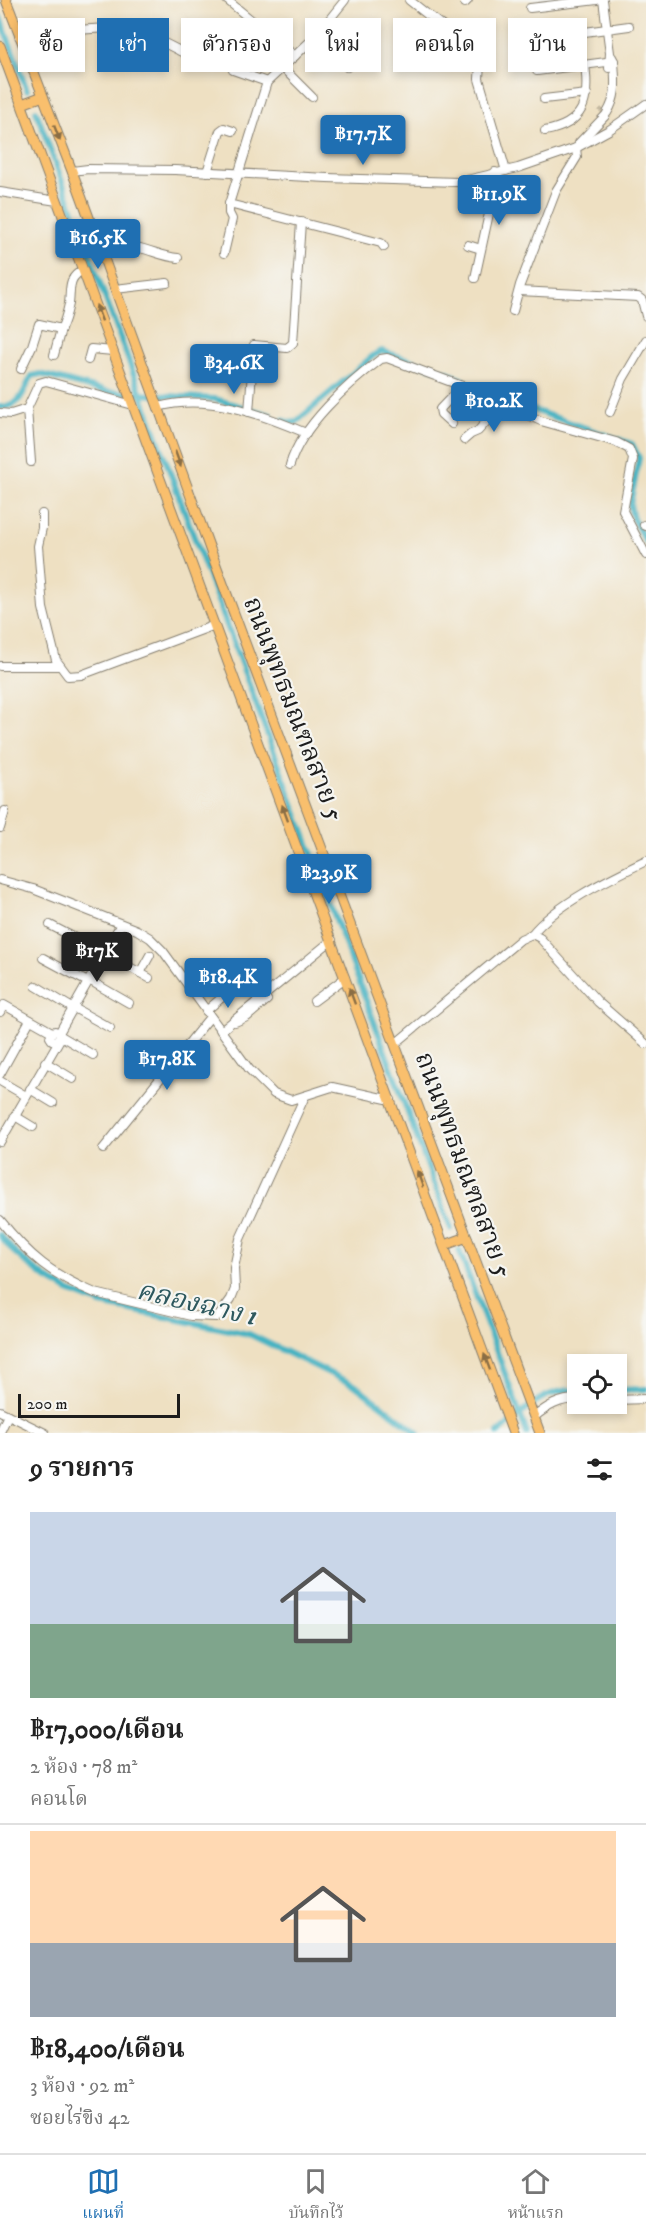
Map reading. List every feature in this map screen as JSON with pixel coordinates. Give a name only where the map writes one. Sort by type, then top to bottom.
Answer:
[{"type":"main road","name":"ถนนพุทธมณฑลสาย 5","points":[[6,0],[18,33]]},
{"type":"main road","name":"ถนนพุทธมณฑลสาย 5","points":[[0,46],[513,1432]]},
{"type":"main road","name":"ถนนพุทธมณฑลสาย 5","points":[[33,72],[540,1433]]},
{"type":"main road","points":[[22,104],[43,96]]},
{"type":"main road","points":[[445,1245],[467,1237]]},
{"type":"street","points":[[227,0],[295,56],[305,46]]},
{"type":"street","points":[[331,18],[345,0]]},
{"type":"street","points":[[409,0],[432,18]]},
{"type":"street","points":[[530,8],[597,0]]},
{"type":"street","points":[[513,311],[556,191],[577,157],[577,147],[604,113],[614,92],[603,0]]},
{"type":"street","points":[[587,32],[630,26]]},
{"type":"street","points":[[85,30],[134,31],[150,35],[181,50]]},
{"type":"street","points":[[587,65],[610,63]]},
{"type":"street","points":[[610,63],[614,92]]},
{"type":"street","points":[[239,72],[267,82]]},
{"type":"street","points":[[224,253],[232,219],[228,209],[237,174],[267,82],[278,72]]},
{"type":"street","points":[[288,72],[312,98]]},
{"type":"street","points":[[479,72],[479,79],[506,171]]},
{"type":"street","points":[[545,131],[560,128],[570,122],[584,104],[587,94],[585,72]]},
{"type":"street","points":[[544,99],[587,94]]},
{"type":"street","points":[[72,171],[88,169],[207,172],[458,182],[506,171],[577,147],[609,130],[646,104]]},
{"type":"street","points":[[207,172],[220,131],[224,128],[233,131]]},
{"type":"street","points":[[476,278],[495,186],[495,172]]},
{"type":"street","points":[[0,192],[57,201]]},
{"type":"street","points":[[229,204],[381,243],[384,247]]},
{"type":"street","points":[[250,408],[254,345],[287,348],[293,343],[301,222]]},
{"type":"street","points":[[468,245],[481,249]]},
{"type":"street","points":[[101,252],[126,247],[178,258]]},
{"type":"street","points":[[54,354],[69,303],[71,281],[75,273],[83,270]]},
{"type":"street","points":[[115,289],[167,282]]},
{"type":"street","points":[[519,291],[638,297],[642,300],[646,316]]},
{"type":"street","points":[[21,369],[39,324],[61,328]]},
{"type":"street","points":[[610,412],[623,379],[646,340]]},
{"type":"street","points":[[88,360],[91,349],[113,351]]},
{"type":"street","points":[[291,465],[293,456],[306,433],[350,383],[384,358],[462,386],[541,421],[616,442],[629,449],[633,459],[623,510],[646,555]]},
{"type":"street","points":[[31,462],[27,409],[39,383],[46,381],[132,403]]},
{"type":"street","points":[[453,424],[441,414],[440,409],[462,386]]},
{"type":"street","points":[[158,406],[194,403],[250,408],[306,433]]},
{"type":"street","points":[[464,440],[478,431],[502,404]]},
{"type":"street","points":[[0,413],[11,414],[27,409]]},
{"type":"street","points":[[42,514],[38,546],[43,608],[56,660],[68,676],[81,675],[215,625]]},
{"type":"street","points":[[0,666],[60,666]]},
{"type":"street","points":[[0,828],[5,811]]},
{"type":"street","points":[[395,1044],[521,939],[532,934],[547,917],[646,861]]},
{"type":"street","points":[[0,880],[22,888],[33,889],[119,923],[144,934],[156,943],[249,1069],[268,1089],[291,1100],[332,1087],[391,1100]]},
{"type":"street","points":[[0,1142],[45,1062],[71,1007],[119,923]]},
{"type":"street","points":[[50,926],[149,978]]},
{"type":"street","points":[[532,934],[540,938],[610,1014],[646,1044]]},
{"type":"street","points":[[116,959],[126,941]]},
{"type":"street","points":[[221,1031],[231,1023],[247,1017],[333,943]]},
{"type":"street","points":[[140,973],[150,955]]},
{"type":"street","points":[[43,958],[129,1003]]},
{"type":"street","points":[[103,1149],[208,1014],[230,990],[218,978]]},
{"type":"street","points":[[314,1001],[345,978]]},
{"type":"street","points":[[36,986],[110,1028]]},
{"type":"street","points":[[0,1012],[4,1005],[93,1055]]},
{"type":"street","points":[[0,1074],[30,1020]]},
{"type":"street","points":[[45,1062],[74,1079]]},
{"type":"street","points":[[0,1081],[53,1102]]},
{"type":"street","points":[[0,1220],[33,1257],[81,1287],[95,1293],[191,1316],[218,1317],[227,1306],[235,1289],[234,1268],[240,1239],[305,1096]]},
{"type":"street","points":[[15,1116],[33,1127]]},
{"type":"street","points":[[534,1415],[552,1404],[567,1399]]},
{"type":"street","points":[[627,1400],[646,1399]]},
{"type":"street","points":[[0,1432],[4,1413],[45,1433]]},
{"type":"waterway","points":[[0,17],[27,90]]},
{"type":"waterway","points":[[36,111],[451,1229]]},
{"type":"waterway","points":[[283,420],[289,423],[296,422],[374,355],[382,351],[447,372],[490,395],[632,444],[639,458],[630,505],[633,519],[646,542]]},
{"type":"waterway","points":[[0,407],[7,407],[17,402],[32,376],[40,374],[108,392],[215,399],[270,415]]},
{"type":"waterway","name":"คลองฉาง 1","points":[[0,1235],[29,1265],[68,1291],[101,1304],[249,1334],[356,1386],[418,1433]]},
{"type":"waterway","points":[[459,1250],[527,1433]]},
{"type":"waterway","points":[[627,1390],[646,1389]]},
{"type":"waterway","points":[[498,1433],[534,1403],[554,1393],[567,1390]]},
{"type":"tunnel","points":[[601,113],[604,110]]}]
